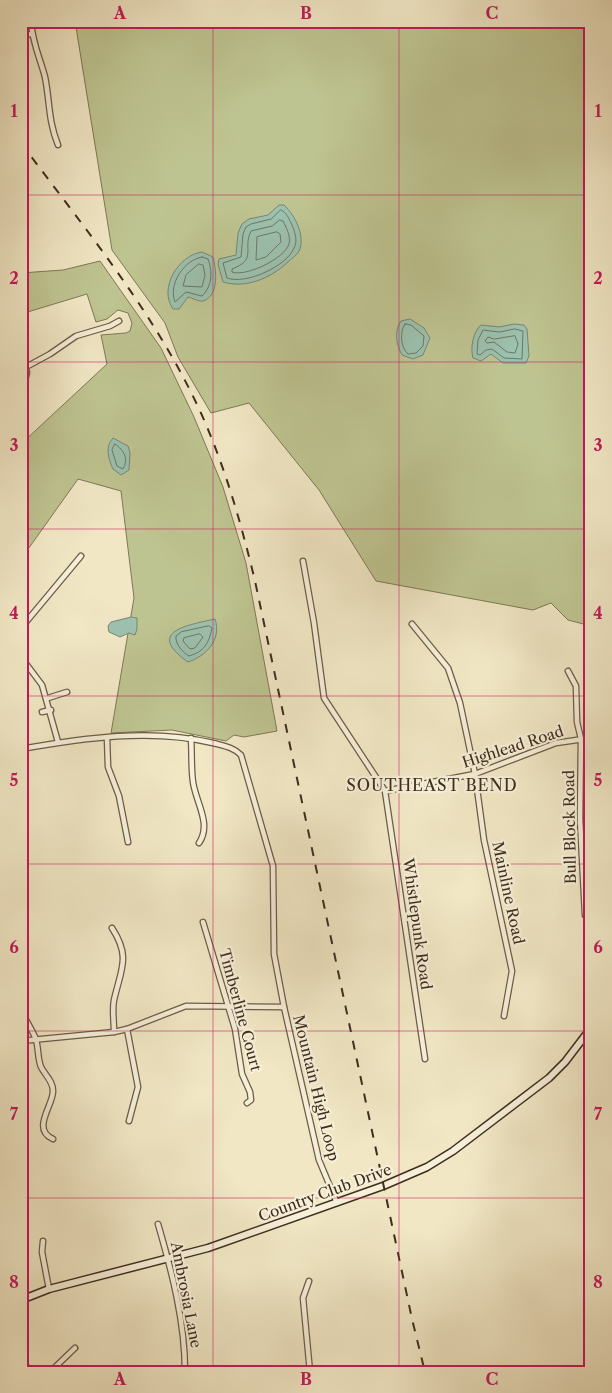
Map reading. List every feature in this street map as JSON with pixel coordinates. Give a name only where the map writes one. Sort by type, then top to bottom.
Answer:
[{"type":"street","points":[[31,21],[32,34],[45,76],[49,116],[58,145]]},
{"type":"street","points":[[21,35],[32,34]]},
{"type":"street","points":[[26,367],[50,354],[76,336],[110,326],[119,321]]},
{"type":"street","points":[[21,363],[26,367],[27,376],[21,385]]},
{"type":"street","points":[[21,628],[81,556]]},
{"type":"street","points":[[303,561],[324,698],[385,791]]},
{"type":"street","name":"Mainline Road","points":[[412,624],[448,668],[460,702],[475,774],[484,840],[512,971],[504,1016]]},
{"type":"street","points":[[21,657],[42,685],[48,698],[58,742]]},
{"type":"street","name":"Bull Block Road","points":[[568,671],[576,686],[577,722],[581,739],[580,819],[584,915]]},
{"type":"street","points":[[48,698],[67,692]]},
{"type":"street","points":[[42,712],[51,710]]},
{"type":"street","name":"Mountain High Loop","points":[[21,749],[58,742],[159,735],[191,738],[235,749],[241,755],[273,866],[274,954],[284,1007],[319,1160],[337,1203]]},
{"type":"street","points":[[107,738],[108,767],[119,796],[128,842]]},
{"type":"street","points":[[191,738],[193,782],[204,822],[205,834],[199,843]]},
{"type":"street","name":"Highlead Road","points":[[385,791],[475,774],[549,745],[591,738]]},
{"type":"street","name":"Whistlepunk Road","points":[[385,791],[425,1060]]},
{"type":"street","name":"Timberline Court","points":[[203,922],[235,1029],[242,1074],[250,1092],[251,1100],[247,1103]]},
{"type":"street","points":[[112,928],[120,940],[124,957],[123,971],[113,1002],[114,1032]]},
{"type":"street","name":"Mountain High Loop","points":[[21,1041],[36,1038],[114,1032],[127,1029],[186,1006],[284,1007]]},
{"type":"street","points":[[21,1010],[36,1038],[40,1064],[50,1079],[53,1091],[43,1121],[44,1130],[48,1137],[53,1139]]},
{"type":"street","name":"Country Club Drive","points":[[21,1300],[49,1289],[208,1248],[401,1179],[453,1151],[549,1078],[566,1062],[591,1028]]},
{"type":"street","points":[[127,1029],[138,1088],[129,1120]]},
{"type":"street","name":"Ambrosia Lane","points":[[158,1224],[180,1312],[185,1372]]},
{"type":"street","points":[[43,1241],[42,1252],[49,1289]]},
{"type":"street","points":[[309,1281],[303,1298],[310,1372]]},
{"type":"street","points":[[50,1372],[74,1348]]},
{"type":"street","points":[[21,1362],[33,1372]]},
{"type":"shaded area","points":[[75,21],[591,21],[591,626],[568,620],[551,603],[533,610],[376,581],[319,490],[249,403],[211,413],[178,357],[165,323],[112,250]]},
{"type":"shaded area","points":[[100,261],[161,348],[194,417],[223,487],[246,563],[277,731],[244,737],[234,735],[226,741],[172,730],[111,733],[134,598],[121,491],[78,479],[21,559],[21,444],[107,364],[101,335],[126,333],[130,331],[132,323],[128,313],[118,310],[107,319],[96,322],[87,294],[21,314],[21,273],[63,270]]},
{"type":"water","points":[[279,205],[284,205],[288,209],[298,226],[301,245],[298,252],[281,268],[258,281],[240,284],[223,282],[218,264],[219,259],[236,255],[238,233],[242,224],[249,219],[268,215]]},
{"type":"water","points":[[202,252],[213,257],[216,281],[212,294],[203,301],[188,297],[179,309],[173,309],[169,301],[168,292],[173,274],[186,259]]},
{"type":"water","points":[[410,319],[424,328],[430,338],[423,355],[413,359],[402,355],[397,338],[397,329],[401,321]]},
{"type":"water","points":[[514,324],[524,325],[527,329],[529,356],[526,363],[503,363],[491,354],[481,361],[473,358],[473,340],[481,325],[499,327]]},
{"type":"water","points":[[113,438],[128,446],[130,453],[129,470],[121,475],[113,469],[109,457],[108,449]]},
{"type":"water","points":[[131,617],[137,618],[135,635],[129,633],[120,637],[109,632],[108,626],[111,622]]},
{"type":"water","points":[[215,619],[217,627],[214,640],[201,656],[188,662],[175,651],[170,643],[170,636],[175,631],[183,627]]},
{"type":"railway","points":[[21,143],[118,272],[162,340],[200,411],[225,474],[255,581],[412,1319],[425,1372]]},
{"type":"district","name":"SOUTHEAST BEND","points":[[432,785]]}]
